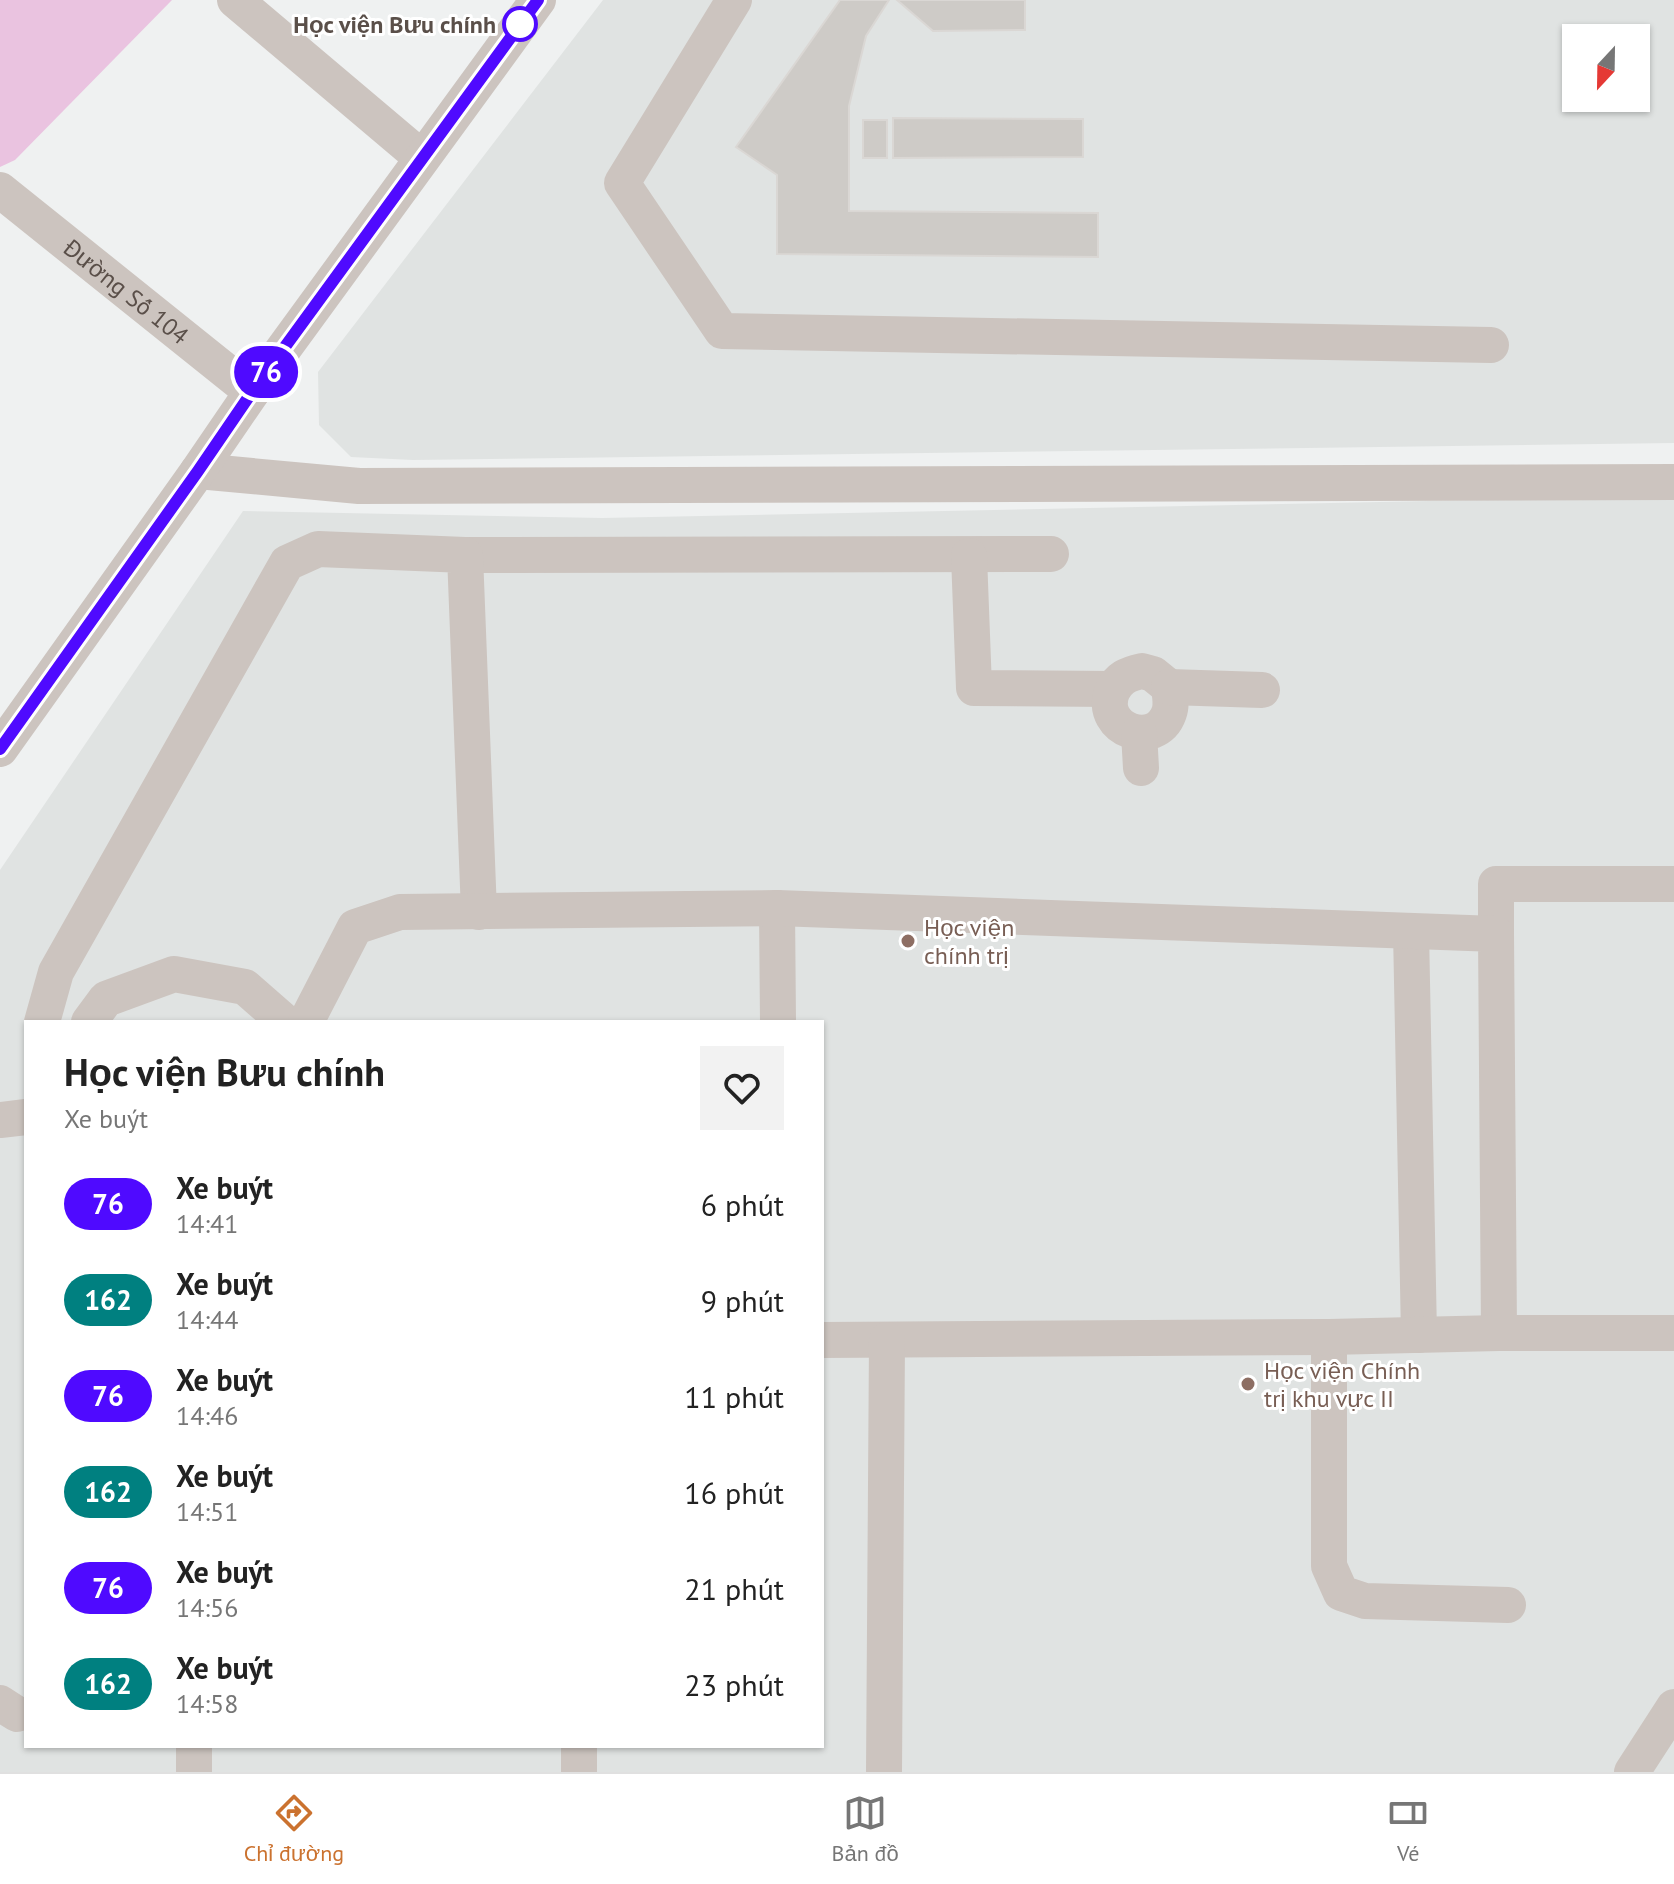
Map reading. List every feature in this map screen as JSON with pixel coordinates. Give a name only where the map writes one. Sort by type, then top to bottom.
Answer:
[{"type":"street","points":[[235,0],[422,158]]},
{"type":"street","points":[[0,749],[252,392],[538,0]]},
{"type":"street","points":[[734,0],[622,183],[722,331],[1491,345]]},
{"type":"street","name":"Đường Số 104","points":[[0,190],[252,392]]},
{"type":"street","points":[[198,471],[359,486],[1674,482]]},
{"type":"street","points":[[43,1020],[56,972],[287,563],[318,549],[465,555],[1051,554]]},
{"type":"street","points":[[465,555],[479,912]]},
{"type":"street","points":[[969,556],[974,688],[1113,689]]},
{"type":"street","points":[[1169,687],[1169,715],[1162,725],[1151,731],[1140,750],[1128,730],[1118,723],[1109,701],[1119,680],[1129,673],[1142,671],[1153,674],[1169,687],[1262,690]]},
{"type":"street","points":[[1499,1333],[1496,884],[1674,884]]},
{"type":"street","points":[[777,908],[778,1020]]},
{"type":"street","points":[[307,1020],[355,927],[400,912],[777,908],[1496,934]]},
{"type":"street","points":[[1411,931],[1419,1335]]},
{"type":"street","points":[[90,1020],[106,999],[174,974],[245,987],[283,1020]]},
{"type":"street","points":[[0,1120],[24,1117]]},
{"type":"street","points":[[824,1340],[1674,1333]]},
{"type":"street","points":[[1329,1337],[1329,1566],[1341,1593],[1365,1601],[1508,1605]]},
{"type":"street","points":[[884,1772],[887,1340]]},
{"type":"street","points":[[1632,1772],[1674,1707]]},
{"type":"street","points":[[194,1748],[194,1772]]},
{"type":"street","points":[[579,1748],[579,1772]]},
{"type":"shaded area","points":[[0,0],[172,0],[15,160],[0,167]]},
{"type":"shaded area","points":[[603,0],[1674,0],[1674,443],[413,460],[351,457],[319,425],[318,372]]},
{"type":"shaded area","name":"Học viện Chính trị khu vực II","points":[[1674,496],[1674,1772],[0,1772],[0,870],[243,511],[602,518]]},
{"type":"building","points":[[840,0],[889,0],[866,36],[849,106],[849,211],[1098,213],[1098,257],[777,254],[777,175],[736,147]]},
{"type":"building","points":[[897,0],[1025,0],[1025,30],[933,31]]},
{"type":"building","points":[[893,118],[1083,119],[1083,157],[893,158]]},
{"type":"building","points":[[863,120],[887,120],[887,158],[863,158]]},
{"type":"bus line","name":"76","points":[[0,749],[252,392],[538,0]]},
{"type":"place","name":"Học viện Bưu chính","points":[[520,24]]},
{"type":"place","name":"Học viện chính trị","points":[[908,941]]},
{"type":"place","name":"Học viện Chính trị khu vực II","points":[[1248,1384]]}]
